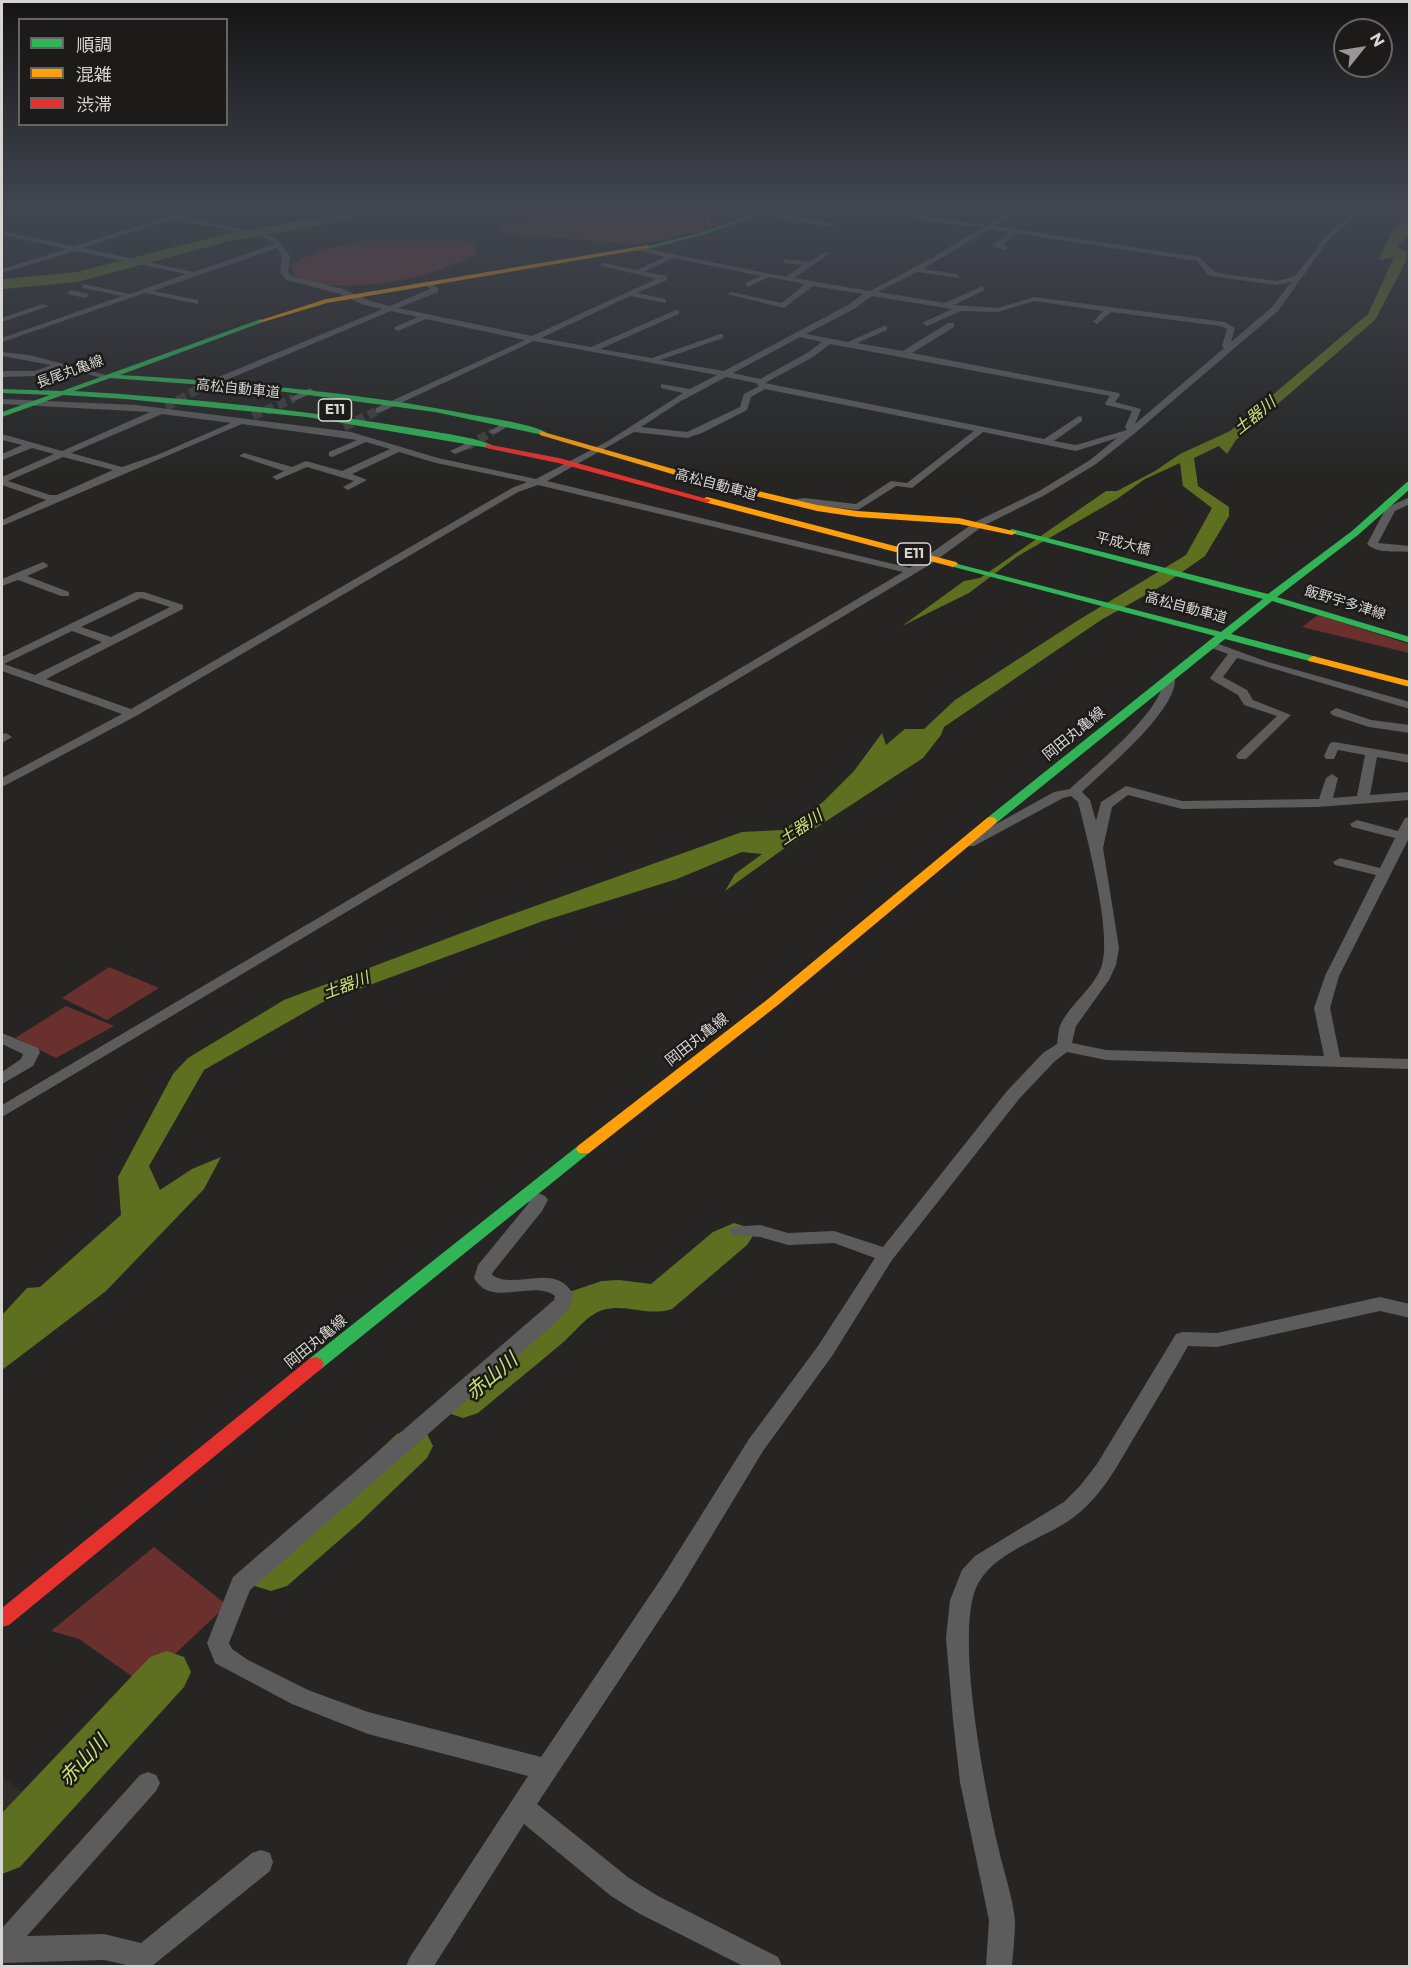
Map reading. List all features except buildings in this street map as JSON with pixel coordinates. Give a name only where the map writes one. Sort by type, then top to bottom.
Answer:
[{"type":"main road","name":"長尾丸亀線","points":[[2,415],[37,393],[106,376],[295,310],[340,299]]},
{"type":"main road","name":"平成大橋","points":[[106,376],[310,391],[394,403],[508,424],[793,502],[860,515],[944,519],[984,526],[1272,598]]},
{"type":"main road","name":"高松自動車道","points":[[2,386],[37,393]]},
{"type":"main road","name":"高松自動車道","points":[[2,391],[37,393],[86,391],[224,397],[335,410],[489,435],[576,454],[1096,587]]},
{"type":"main road","name":"高松自動車道","points":[[86,391],[218,402],[326,416],[432,434],[559,461],[1410,684]]},
{"type":"main road","name":"岡田丸亀線","points":[[2,1619],[454,1251],[773,1002],[956,850],[1214,645],[1282,588],[1388,508],[1410,484]]},
{"type":"main road","name":"飯野宇多津線","points":[[1272,598],[1410,640]]},
{"type":"main road","name":"高松自動車道","points":[[1223,620],[1258,629]]},
{"type":"street","points":[[2,340],[122,299]]},
{"type":"street","points":[[181,299],[195,302]]},
{"type":"street","points":[[358,299],[425,317],[653,361],[1076,448],[1132,431]]},
{"type":"street","points":[[207,385],[413,299]]},
{"type":"street","points":[[379,410],[619,299]]},
{"type":"street","points":[[653,299],[663,301]]},
{"type":"street","points":[[752,299],[784,306],[791,299]]},
{"type":"street","points":[[2,783],[132,713],[515,490],[537,482],[634,429],[691,392],[864,299]]},
{"type":"street","points":[[902,299],[958,309],[998,310],[1034,299],[1202,321],[1231,327],[1232,331],[1226,346],[1230,347]]},
{"type":"street","points":[[946,306],[960,299]]},
{"type":"street","points":[[1022,299],[1020,300],[1022,302]]},
{"type":"street","points":[[2,1112],[1093,462],[1275,309],[1283,299]]},
{"type":"street","points":[[751,306],[761,301]]},
{"type":"street","points":[[405,302],[424,306]]},
{"type":"street","points":[[2,319],[42,305],[80,313]]},
{"type":"street","points":[[1096,322],[1110,308]]},
{"type":"street","points":[[927,324],[958,309]]},
{"type":"street","points":[[1202,321],[1216,311]]},
{"type":"street","points":[[593,349],[676,312]]},
{"type":"street","points":[[398,329],[425,317]]},
{"type":"street","points":[[2,319],[37,328]]},
{"type":"street","points":[[906,353],[951,325]]},
{"type":"street","points":[[851,343],[884,328]]},
{"type":"street","points":[[800,335],[827,342],[851,343],[906,353],[1116,395],[1109,403],[1137,409],[1129,427],[1132,431]]},
{"type":"street","points":[[653,361],[720,336]]},
{"type":"street","points":[[634,429],[695,434],[727,414],[744,408],[747,396],[762,384],[827,342]]},
{"type":"street","points":[[656,346],[678,351]]},
{"type":"street","points":[[2,354],[29,357],[106,376]]},
{"type":"street","points":[[2,374],[36,372],[59,365]]},
{"type":"street","points":[[664,386],[691,392]]},
{"type":"street","points":[[294,398],[310,391]]},
{"type":"street","points":[[2,401],[37,393],[366,439],[398,449],[911,571]]},
{"type":"street","points":[[2,481],[164,409]]},
{"type":"street","points":[[2,523],[253,416]]},
{"type":"street","points":[[1046,442],[1079,420]]},
{"type":"street","points":[[492,432],[508,424]]},
{"type":"street","points":[[332,433],[344,427]]},
{"type":"street","points":[[793,502],[804,501],[858,507],[894,483],[909,486],[982,429]]},
{"type":"street","points":[[2,437],[122,470]]},
{"type":"street","points":[[332,454],[366,439]]},
{"type":"street","points":[[2,457],[29,446]]},
{"type":"street","points":[[455,452],[467,446]]},
{"type":"street","points":[[342,475],[398,449]]},
{"type":"street","points":[[244,456],[292,470]]},
{"type":"street","points":[[277,477],[306,464],[362,480],[348,487]]},
{"type":"street","points":[[309,477],[326,470]]},
{"type":"street","points":[[2,481],[49,498],[60,498]]},
{"type":"street","points":[[1410,500],[1388,508],[1372,544],[1377,547],[1410,549]]},
{"type":"street","points":[[2,583],[43,565]]},
{"type":"street","points":[[18,576],[60,596],[76,589]]},
{"type":"street","points":[[2,661],[140,594],[179,607],[36,679]]},
{"type":"street","points":[[71,627],[111,641]]},
{"type":"street","points":[[1214,645],[1410,706]]},
{"type":"street","points":[[1235,653],[1216,678],[1243,693],[1248,702],[1285,715],[1242,756]]},
{"type":"street","points":[[2,667],[132,713]]},
{"type":"street","points":[[956,850],[1059,795],[1074,792],[1150,719],[1169,690],[1168,680]]},
{"type":"street","points":[[1336,712],[1369,723],[1410,729]]},
{"type":"street","points":[[1330,756],[1334,746],[1410,759]]},
{"type":"street","points":[[1363,799],[1372,752]]},
{"type":"street","points":[[1325,802],[1332,778]]},
{"type":"street","points":[[1097,850],[1107,805],[1126,790],[1182,806],[1325,802],[1410,796]]},
{"type":"street","points":[[419,1966],[521,1807],[671,1583],[756,1445],[825,1351],[886,1255],[1012,1095],[1049,1057],[1064,1046],[1068,1026],[1102,980],[1109,965],[1112,948],[1097,850],[1084,800],[1074,792]]},
{"type":"street","points":[[1333,1063],[1323,1008],[1332,976],[1410,821]]},
{"type":"street","points":[[1357,825],[1403,836]]},
{"type":"street","points":[[1340,862],[1383,873]]},
{"type":"street","points":[[2,1038],[32,1052],[27,1062],[2,1079]]},
{"type":"street","points":[[1064,1046],[1106,1055],[1410,1064]]},
{"type":"street","points":[[528,1194],[538,1200],[536,1207],[484,1269],[483,1278],[488,1283],[500,1286],[540,1283],[558,1286],[564,1294],[563,1302],[496,1364],[241,1584],[218,1643],[224,1656],[240,1667],[300,1697],[349,1716],[546,1770]]},
{"type":"street","points":[[738,1231],[760,1231],[788,1239],[834,1237],[886,1255]]},
{"type":"street","points":[[999,1966],[1002,1920],[972,1782],[957,1638],[961,1600],[970,1577],[998,1551],[1071,1508],[1087,1492],[1104,1470],[1183,1339],[1217,1340],[1380,1304],[1410,1311]]},
{"type":"street","points":[[2,1948],[148,1783]]},
{"type":"street","points":[[521,1807],[620,1887],[649,1905],[769,1966]]},
{"type":"street","points":[[2,1948],[104,1947],[144,1957],[261,1862]]},
{"type":"shaded area","points":[[1318,615],[1409,644],[1409,653],[1302,627]]},
{"type":"shaded area","points":[[109,967],[159,988],[107,1020],[62,998]]},
{"type":"shaded area","points":[[66,1006],[114,1026],[56,1058],[15,1038]]},
{"type":"shaded area","points":[[154,1547],[227,1605],[143,1684],[79,1639],[51,1631]]},
{"type":"shaded area","points":[[2,1776],[31,1799],[2,1830]]},
{"type":"water","name":"土器川","points":[[1375,299],[1386,299],[1375,320],[1236,440],[1227,454],[1219,446],[1194,458],[1198,486],[1229,507],[1229,516],[1205,556],[1165,584],[1101,620],[944,727],[941,735],[923,758],[782,850],[725,891],[735,874],[762,854],[742,852],[677,879],[543,921],[321,1003],[204,1070],[149,1166],[160,1190],[192,1169],[221,1157],[204,1189],[106,1291],[2,1370],[2,1315],[27,1288],[40,1287],[121,1215],[118,1177],[173,1074],[188,1058],[284,1000],[496,920],[742,832],[783,830],[823,802],[854,771],[882,733],[886,745],[905,729],[924,729],[955,700],[1077,621],[1186,555],[1212,508],[1183,486],[1180,463],[1145,479],[1117,499],[1018,556],[969,593],[902,626],[964,581],[980,578],[1106,491],[1117,491],[1155,471],[1180,454],[1230,431],[1368,314]]},
{"type":"waterway","name":"赤山川","points":[[463,1402],[546,1335],[580,1303],[602,1295],[619,1294],[658,1299],[734,1236]]},
{"type":"waterway","name":"赤山川","points":[[271,1572],[344,1510],[412,1446]]},
{"type":"waterway","name":"赤山川","points":[[2,1849],[167,1672]]},
{"type":"tunnel","points":[[166,407],[202,387]]},
{"type":"tunnel","points":[[253,416],[294,398]]},
{"type":"tunnel","points":[[344,427],[379,410]]},
{"type":"tunnel","points":[[467,446],[492,432]]},
{"type":"traffic: fast","points":[[2,415],[261,321]]},
{"type":"traffic: fast","points":[[106,376],[216,383],[381,401],[489,420],[543,433]]},
{"type":"traffic: fast","points":[[2,391],[125,396],[247,407],[368,423],[489,446]]},
{"type":"traffic: fast","points":[[991,821],[1282,588],[1355,533],[1410,484]]},
{"type":"traffic: fast","points":[[1012,532],[1272,598],[1410,640]]},
{"type":"traffic: fast","points":[[953,564],[1313,659]]},
{"type":"traffic: fast","points":[[315,1364],[584,1149]]},
{"type":"traffic: slow","points":[[261,321],[339,299]]},
{"type":"traffic: slow","points":[[543,433],[709,482],[817,508],[857,514],[959,521],[1012,532]]},
{"type":"traffic: slow","points":[[707,500],[953,564]]},
{"type":"traffic: slow","points":[[1313,659],[1410,684]]},
{"type":"traffic: slow","points":[[584,1149],[773,1002],[991,821]]},
{"type":"traffic: jam","points":[[489,446],[559,461],[707,500]]},
{"type":"traffic: jam","points":[[2,1619],[315,1364]]}]
